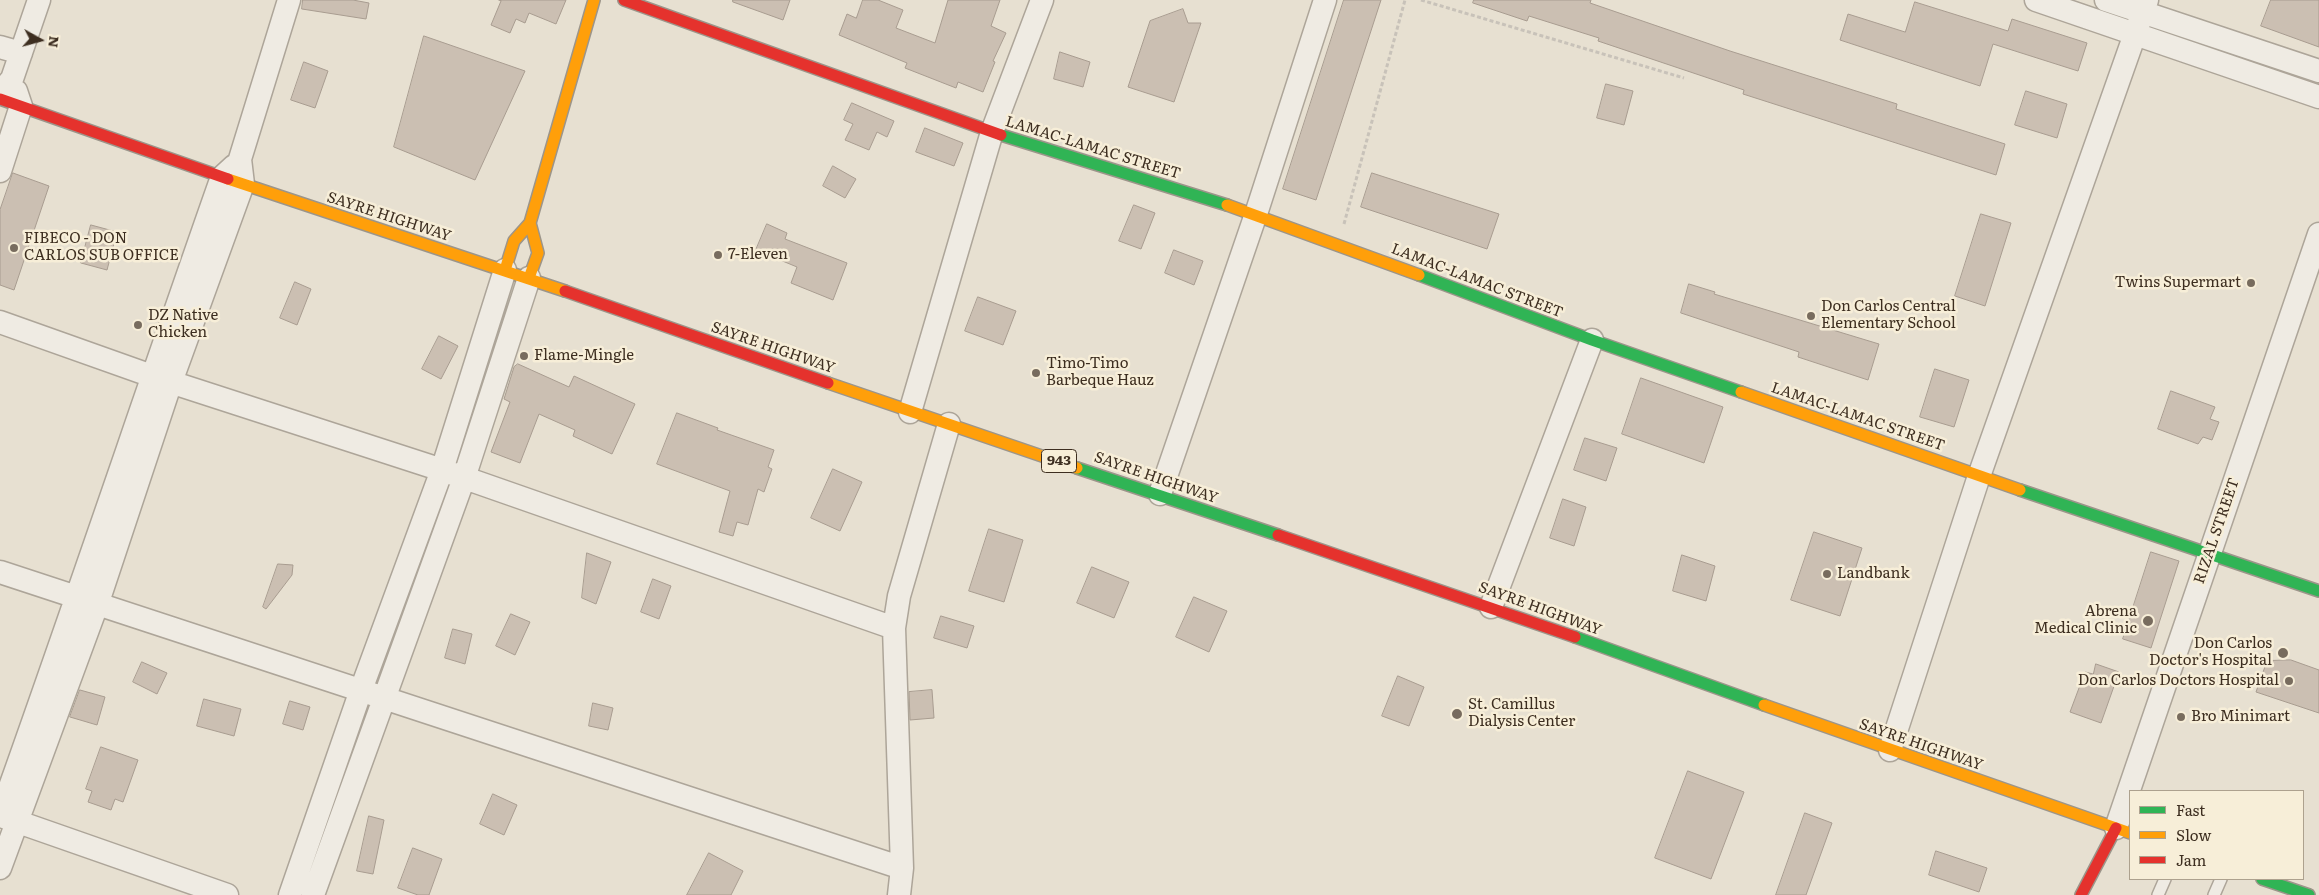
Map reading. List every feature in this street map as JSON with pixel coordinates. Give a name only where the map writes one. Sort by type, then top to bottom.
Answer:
[{"type":"main road","points":[[504,270],[514,241],[530,223],[594,0]]},
{"type":"main road","name":"LAMAC-LAMAC STREET","points":[[624,0],[992,132],[1256,214],[1592,340],[1979,476],[2319,591]]},
{"type":"main road","name":"SAYRE HIGHWAY","points":[[0,99],[232,181],[529,278],[910,412],[1160,494],[1491,607],[2123,831]]},
{"type":"main road","points":[[529,278],[538,253],[530,223]]},
{"type":"main road","points":[[2082,895],[2123,831]]},
{"type":"main road","points":[[2265,880],[2309,895]]},
{"type":"street","points":[[0,171],[21,106],[6,86],[11,50],[39,0]]},
{"type":"street","points":[[0,868],[6,817],[88,602],[161,379],[240,159],[289,0]]},
{"type":"street","points":[[910,412],[992,132],[1042,0]]},
{"type":"street","points":[[1160,494],[1256,214],[1325,0]]},
{"type":"street","points":[[2036,0],[2142,15],[2319,71]]},
{"type":"street","points":[[2106,0],[2319,97]]},
{"type":"street","points":[[1890,750],[1979,476],[2142,15]]},
{"type":"street","name":"RIZAL STREET","points":[[2136,790],[2210,553],[2319,234]]},
{"type":"street","points":[[290,895],[361,690],[442,470],[504,270]]},
{"type":"street","points":[[313,895],[464,478],[529,278]]},
{"type":"street","points":[[0,322],[161,379],[442,470],[894,628]]},
{"type":"street","points":[[1491,607],[1592,340]]},
{"type":"street","points":[[899,895],[902,868],[894,628],[899,596],[949,424]]},
{"type":"street","points":[[0,572],[902,868]]},
{"type":"street","name":"RIZAL STREET","points":[[2123,831],[2129,812]]},
{"type":"street","points":[[6,817],[228,895]]},
{"type":"lane","points":[[2158,895],[2165,880]]},
{"type":"lane","points":[[2214,895],[2221,880]]},
{"type":"path","points":[[1338,245],[1405,0]]},
{"type":"path","points":[[1421,0],[1684,78]]},
{"type":"building","points":[[303,0],[353,0],[369,3],[366,19],[302,9]]},
{"type":"building","points":[[499,0],[566,0],[556,24],[529,13],[525,23],[516,19],[510,33],[491,25],[501,1]]},
{"type":"building","points":[[733,0],[790,0],[783,20],[733,2]]},
{"type":"building","points":[[863,0],[878,0],[903,10],[896,28],[935,43],[948,0],[1000,0],[991,26],[1006,33],[993,61],[995,62],[983,92],[958,82],[956,88],[905,68],[907,63],[839,35],[847,14],[856,18]]},
{"type":"building","points":[[1344,0],[1381,0],[1316,200],[1283,189]]},
{"type":"building","points":[[1474,0],[1591,0],[1590,3],[1730,51],[1897,104],[1896,109],[2005,144],[1996,175],[1743,94],[1744,90],[1598,41],[1599,38],[1529,16],[1527,21],[1473,3]]},
{"type":"building","points":[[2271,0],[2319,0],[2319,47],[2261,26]]},
{"type":"building","points":[[1915,2],[2008,31],[2012,19],[2087,43],[2078,71],[1993,44],[1980,86],[1840,40],[1848,14],[1905,32]]},
{"type":"building","points":[[1183,9],[1188,23],[1201,23],[1174,102],[1128,87],[1150,21]]},
{"type":"building","points":[[424,36],[525,71],[475,180],[394,147]]},
{"type":"building","points":[[1060,52],[1090,62],[1083,87],[1054,79]]},
{"type":"building","points":[[304,62],[328,71],[315,108],[291,100]]},
{"type":"building","points":[[1606,84],[1633,91],[1624,125],[1597,118]]},
{"type":"building","points":[[2026,91],[2067,104],[2057,138],[2015,125]]},
{"type":"building","points":[[852,103],[894,121],[887,137],[877,132],[869,150],[845,140],[853,124],[844,120]]},
{"type":"building","points":[[925,128],[963,143],[954,166],[916,152]]},
{"type":"building","points":[[833,166],[856,179],[845,198],[823,186]]},
{"type":"building","name":"FIBECO - DON CARLOS SUB OFFICE","points":[[13,173],[49,186],[14,290],[0,285],[0,210]]},
{"type":"building","points":[[1372,173],[1499,214],[1487,249],[1361,207]]},
{"type":"building","points":[[1134,205],[1155,213],[1141,249],[1119,241]]},
{"type":"building","points":[[1981,214],[2011,223],[1985,306],[1955,296]]},
{"type":"building","points":[[767,224],[787,233],[785,239],[847,263],[833,300],[791,283],[797,267],[756,250]]},
{"type":"building","points":[[91,225],[117,232],[107,270],[81,263]]},
{"type":"building","points":[[1174,250],[1203,261],[1194,285],[1165,273]]},
{"type":"building","points":[[295,282],[311,289],[297,325],[280,318]]},
{"type":"building","points":[[1689,284],[1715,292],[1714,294],[1879,344],[1868,380],[1798,357],[1799,352],[1681,313]]},
{"type":"building","points":[[978,297],[1016,311],[1003,345],[965,331]]},
{"type":"building","points":[[439,336],[458,346],[441,379],[422,369]]},
{"type":"building","points":[[518,364],[569,387],[574,376],[635,404],[612,454],[573,436],[575,430],[539,414],[520,463],[491,452],[510,402],[504,399],[514,367]]},
{"type":"building","points":[[1935,369],[1969,380],[1954,427],[1920,417]]},
{"type":"building","points":[[1641,378],[1723,407],[1704,463],[1622,434]]},
{"type":"building","points":[[2171,391],[2215,407],[2210,419],[2219,422],[2212,440],[2203,437],[2198,444],[2158,429]]},
{"type":"building","points":[[677,413],[718,428],[717,430],[774,450],[768,467],[772,469],[764,492],[758,489],[748,525],[737,522],[733,536],[719,532],[730,491],[657,464]]},
{"type":"building","points":[[1585,438],[1617,448],[1606,481],[1574,470]]},
{"type":"building","points":[[833,469],[862,482],[840,531],[811,518]]},
{"type":"building","points":[[1563,499],[1586,507],[1574,546],[1550,538]]},
{"type":"building","points":[[989,529],[1023,540],[1004,602],[969,591]]},
{"type":"building","name":"Landbank","points":[[1814,532],[1862,548],[1840,616],[1791,600]]},
{"type":"building","points":[[2151,552],[2179,561],[2151,648],[2123,639]]},
{"type":"building","points":[[587,553],[611,562],[596,604],[582,598]]},
{"type":"building","points":[[1682,555],[1715,566],[1706,601],[1673,591]]},
{"type":"building","points":[[278,564],[293,565],[292,575],[266,609],[263,607]]},
{"type":"building","points":[[1092,567],[1129,582],[1114,618],[1077,603]]},
{"type":"building","points":[[653,579],[671,586],[659,619],[641,612]]},
{"type":"building","points":[[1194,597],[1227,611],[1209,652],[1176,637]]},
{"type":"building","points":[[511,614],[530,622],[515,655],[496,646]]},
{"type":"building","points":[[941,616],[974,626],[967,648],[934,638]]},
{"type":"building","points":[[453,629],[472,634],[465,664],[445,658]]},
{"type":"building","name":"Don Carlos Doctors Hospital","points":[[2291,660],[2319,670],[2319,713],[2256,692],[2267,661]]},
{"type":"building","points":[[142,662],[167,673],[157,694],[133,682]]},
{"type":"building","points":[[2096,664],[2119,672],[2101,723],[2070,712],[2085,672],[2093,674]]},
{"type":"building","points":[[1398,676],[1424,687],[1409,726],[1382,716]]},
{"type":"building","points":[[80,690],[105,697],[97,725],[70,717]]},
{"type":"building","points":[[932,690],[934,718],[910,720],[909,692]]},
{"type":"building","points":[[204,699],[241,709],[234,736],[197,726]]},
{"type":"building","points":[[290,701],[310,707],[303,730],[283,724]]},
{"type":"building","points":[[593,703],[613,708],[608,730],[589,726]]},
{"type":"building","points":[[101,747],[138,760],[123,802],[115,799],[111,810],[88,802],[92,791],[86,789]]},
{"type":"building","points":[[1688,771],[1744,792],[1711,879],[1655,858]]},
{"type":"building","points":[[493,794],[517,805],[504,835],[480,824]]},
{"type":"building","points":[[1805,813],[1832,823],[1806,895],[1776,895]]},
{"type":"building","points":[[369,816],[384,820],[373,874],[357,871]]},
{"type":"building","points":[[413,848],[442,859],[429,895],[418,895],[398,888]]},
{"type":"building","points":[[1936,851],[1987,868],[1979,892],[1929,875]]},
{"type":"building","points":[[709,853],[743,871],[731,895],[687,895]]},
{"type":"traffic: fast","points":[[1001,135],[1227,205]]},
{"type":"traffic: fast","points":[[1419,275],[1592,340],[1741,392]]},
{"type":"traffic: fast","points":[[1077,468],[1278,535]]},
{"type":"traffic: fast","points":[[2020,490],[2319,591]]},
{"type":"traffic: fast","points":[[1575,637],[1764,705]]},
{"type":"traffic: fast","points":[[2265,880],[2309,895]]},
{"type":"traffic: slow","points":[[530,223],[594,0]]},
{"type":"traffic: slow","points":[[228,179],[565,291]]},
{"type":"traffic: slow","points":[[1227,205],[1419,275]]},
{"type":"traffic: slow","points":[[505,270],[514,241],[530,223]]},
{"type":"traffic: slow","points":[[529,278],[538,253],[530,223]]},
{"type":"traffic: slow","points":[[828,383],[1077,468]]},
{"type":"traffic: slow","points":[[1741,392],[2020,490]]},
{"type":"traffic: slow","points":[[1764,705],[2129,833]]},
{"type":"traffic: jam","points":[[624,0],[1001,135]]},
{"type":"traffic: jam","points":[[0,99],[228,179]]},
{"type":"traffic: jam","points":[[565,291],[828,383]]},
{"type":"traffic: jam","points":[[1278,535],[1575,637]]},
{"type":"traffic: jam","points":[[2081,895],[2116,828]]},
{"type":"place","name":"FIBECO - DON CARLOS SUB OFFICE","points":[[14,248]]},
{"type":"place","name":"7-Eleven","points":[[718,255]]},
{"type":"place","name":"Twins Supermart","points":[[2251,283]]},
{"type":"place","name":"Don Carlos Central Elementary School","points":[[1811,316]]},
{"type":"place","name":"DZ Native Chicken","points":[[138,325]]},
{"type":"place","name":"Flame-Mingle","points":[[524,356]]},
{"type":"place","name":"Timo-Timo Barbeque Hauz","points":[[1036,373]]},
{"type":"place","name":"Landbank","points":[[1827,574]]},
{"type":"place","name":"Abrena Medical Clinic","points":[[2148,621]]},
{"type":"place","name":"Don Carlos Doctor's Hospital","points":[[2283,653]]},
{"type":"place","name":"Don Carlos Doctors Hospital","points":[[2289,681]]},
{"type":"place","name":"St. Camillus Dialysis Center","points":[[1457,714]]},
{"type":"place","name":"Bro Minimart","points":[[2181,717]]}]
